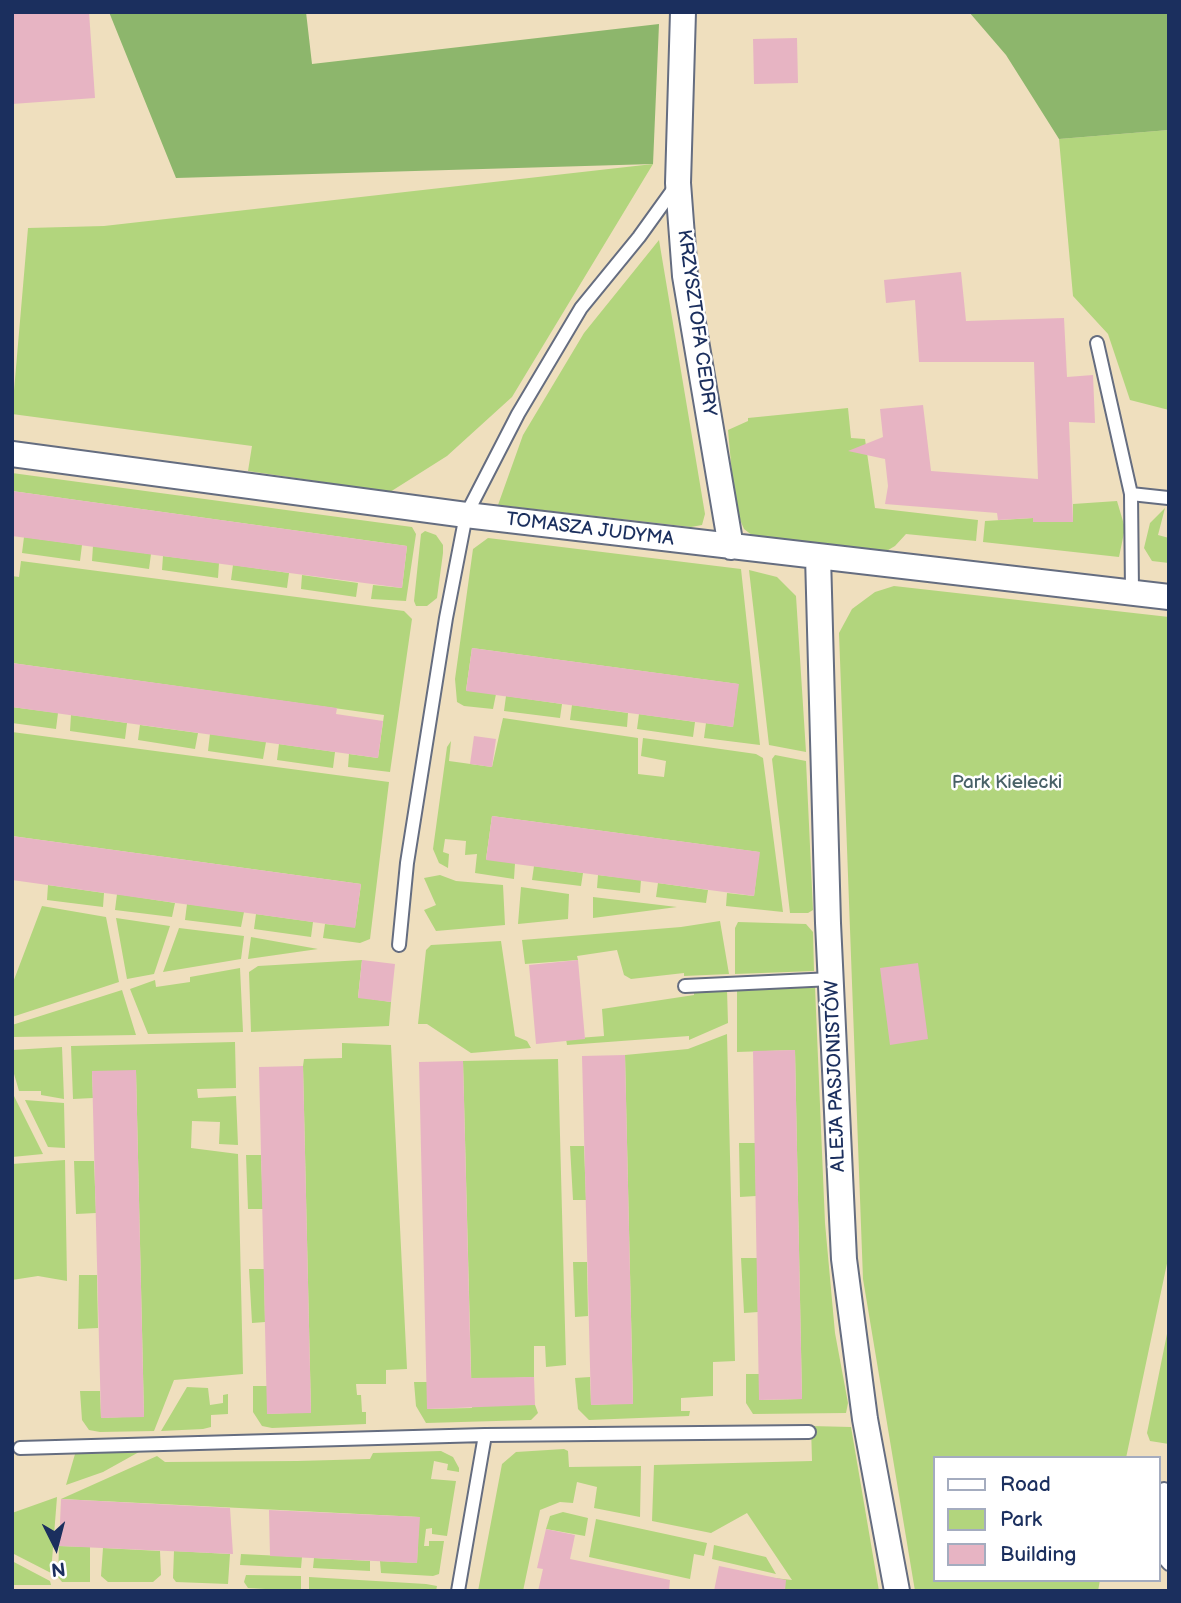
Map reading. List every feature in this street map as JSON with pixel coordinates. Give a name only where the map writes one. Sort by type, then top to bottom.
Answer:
[{"type":"street","name":"KRZYSZTOFA CEDRY","points":[[683,12],[678,183],[685,276],[731,547]]},
{"type":"street","name":"TOMASZA JUDYMA","points":[[12,453],[466,515],[1169,597]]},
{"type":"street","name":"ALEJA PASJONISTÓW","points":[[818,556],[832,979],[848,1311],[897,1591]]},
{"type":"lane","points":[[399,945],[407,863],[446,618],[466,515],[519,414],[581,308],[639,237],[678,183]]},
{"type":"lane","points":[[1097,342],[1131,494],[1132,591]]},
{"type":"lane","points":[[1131,494],[1168,498]]},
{"type":"lane","points":[[685,986],[832,979]]},
{"type":"lane","points":[[20,1448],[485,1435],[809,1432]]},
{"type":"lane","points":[[457,1591],[485,1435]]},
{"type":"lane","points":[[1164,1489],[1161,1555],[1169,1564]]},
{"type":"green space","points":[[109,12],[306,12],[312,64],[659,24],[653,164],[176,178]]},
{"type":"green space","points":[[969,12],[1169,12],[1169,130],[1059,139],[1006,55]]},
{"type":"green space","points":[[1169,130],[1169,410],[1130,400],[1108,334],[1073,296],[1059,139]]},
{"type":"green space","points":[[653,164],[512,397],[447,456],[390,492],[248,471],[252,446],[12,414],[28,228],[104,226]]},
{"type":"green space","points":[[659,240],[705,514],[702,525],[691,527],[498,505],[523,435],[584,333]]},
{"type":"green space","points":[[848,408],[851,438],[865,439],[875,508],[978,520],[976,541],[906,534],[895,546],[883,553],[757,539],[744,529],[735,508],[728,430],[748,421],[748,418]]},
{"type":"green space","points":[[12,473],[412,527],[416,534],[406,601],[371,599],[373,585],[402,588],[407,546],[12,491]]},
{"type":"green space","points":[[1117,501],[1125,528],[1119,557],[983,542],[985,521],[1033,518],[1034,522],[1073,522],[1073,504]]},
{"type":"green space","points":[[1165,508],[1158,535],[1169,538],[1169,563],[1152,561],[1144,548],[1150,523]]},
{"type":"green space","points":[[425,531],[436,535],[443,545],[443,553],[437,598],[427,606],[416,606],[414,601],[421,534]]},
{"type":"green space","points":[[24,537],[82,545],[80,561],[22,553]]},
{"type":"green space","points":[[488,538],[741,569],[760,745],[704,738],[706,723],[733,727],[738,684],[472,648],[466,690],[496,694],[493,709],[464,706],[457,702],[455,679],[473,549]]},
{"type":"green space","points":[[93,546],[151,554],[149,569],[92,561]]},
{"type":"green space","points":[[163,556],[219,563],[218,578],[162,570]]},
{"type":"green space","points":[[21,561],[404,611],[412,619],[390,772],[348,767],[349,754],[378,758],[384,715],[12,663],[12,576],[19,577]]},
{"type":"green space","points":[[233,565],[289,573],[287,588],[231,580]]},
{"type":"green space","points":[[749,570],[777,577],[796,596],[806,752],[769,745]]},
{"type":"green space","points":[[302,575],[358,583],[356,597],[301,589]]},
{"type":"green space","name":"Park Kielecki","points":[[894,586],[1169,617],[1169,1254],[1126,1456],[932,1456],[932,1582],[1100,1582],[1098,1591],[915,1591],[863,1279],[839,633],[852,609],[875,592]]},
{"type":"green space","points":[[506,696],[562,704],[560,718],[504,711]]},
{"type":"green space","points":[[572,705],[628,713],[627,727],[570,720]]},
{"type":"green space","points":[[12,707],[58,713],[56,729],[12,723]]},
{"type":"green space","points":[[639,714],[695,722],[693,737],[637,729]]},
{"type":"green space","points":[[71,715],[127,723],[125,739],[70,731]]},
{"type":"green space","points":[[503,718],[638,738],[638,774],[664,777],[666,761],[641,756],[643,738],[756,754],[763,758],[783,912],[726,906],[727,893],[754,896],[759,852],[492,816],[486,859],[515,863],[514,879],[475,873],[477,854],[465,855],[466,841],[445,839],[443,852],[449,854],[448,868],[439,863],[433,849],[447,747],[451,741],[449,761],[492,767]]},
{"type":"green space","points":[[140,725],[198,733],[195,749],[138,740]]},
{"type":"green space","points":[[12,732],[389,782],[370,939],[360,943],[323,938],[325,924],[355,927],[361,884],[12,836]]},
{"type":"green space","points":[[210,734],[266,742],[263,759],[208,751]]},
{"type":"green space","points":[[279,744],[335,752],[333,768],[277,760]]},
{"type":"green space","points":[[775,755],[806,761],[813,910],[808,913],[790,913],[772,759]]},
{"type":"green space","points":[[534,866],[583,873],[581,886],[532,880]]},
{"type":"green space","points":[[440,875],[456,881],[503,885],[505,925],[436,931],[424,910],[436,905],[424,878]]},
{"type":"green space","points":[[598,875],[641,880],[640,893],[597,888]]},
{"type":"green space","points":[[658,883],[708,890],[706,903],[656,897]]},
{"type":"green space","points":[[48,885],[104,893],[103,907],[47,900]]},
{"type":"green space","points":[[521,887],[569,894],[568,919],[518,924]]},
{"type":"green space","points":[[117,894],[175,903],[172,917],[115,910]]},
{"type":"green space","points":[[593,897],[677,907],[593,918]]},
{"type":"green space","points":[[187,904],[244,912],[241,927],[185,920]]},
{"type":"green space","points":[[42,906],[106,917],[119,982],[12,1017],[12,985]]},
{"type":"green space","points":[[256,914],[313,922],[311,937],[254,929]]},
{"type":"green space","points":[[116,918],[170,926],[154,974],[127,979]]},
{"type":"green space","points":[[720,921],[729,974],[684,976],[684,973],[631,979],[624,975],[617,950],[577,956],[578,960],[525,964],[522,940],[681,927]]},
{"type":"green space","points":[[738,922],[806,924],[813,932],[814,971],[735,974],[735,928]]},
{"type":"green space","points":[[179,928],[244,936],[241,959],[163,972]]},
{"type":"green space","points":[[251,937],[318,949],[248,959]]},
{"type":"green space","points":[[501,941],[515,1036],[527,1041],[531,1048],[471,1053],[427,1024],[418,1024],[426,950],[431,945]]},
{"type":"green space","points":[[362,960],[358,997],[391,1002],[389,1026],[251,1032],[249,972],[258,966]]},
{"type":"green space","points":[[240,968],[243,1032],[148,1034],[130,989],[155,980],[156,987],[190,982],[190,977]]},
{"type":"green space","points":[[815,987],[825,1223],[835,1333],[848,1403],[846,1413],[753,1414],[746,1403],[746,1374],[759,1374],[760,1400],[802,1399],[795,1050],[737,1052],[737,989]]},
{"type":"green space","points":[[122,990],[136,1035],[12,1037],[12,1025]]},
{"type":"green space","points":[[727,990],[728,1023],[689,1040],[689,1036],[567,1045],[566,1039],[604,1036],[602,1009],[694,995],[694,991]]},
{"type":"green space","points":[[727,1034],[735,1361],[713,1362],[713,1396],[681,1398],[681,1411],[690,1411],[689,1416],[589,1420],[578,1409],[575,1378],[590,1377],[591,1405],[633,1403],[625,1055],[688,1049]]},
{"type":"green space","points":[[235,1042],[236,1088],[197,1089],[198,1098],[236,1096],[238,1145],[219,1144],[220,1122],[192,1121],[191,1148],[238,1154],[243,1374],[174,1380],[154,1431],[89,1430],[82,1420],[80,1391],[100,1391],[101,1418],[144,1416],[136,1071],[92,1071],[93,1098],[73,1099],[71,1046]]},
{"type":"green space","points":[[342,1043],[391,1045],[407,1369],[386,1370],[386,1384],[356,1384],[357,1395],[361,1395],[362,1412],[366,1412],[366,1424],[272,1428],[262,1426],[253,1412],[253,1386],[267,1386],[268,1414],[311,1412],[303,1066],[304,1059],[342,1058]]},
{"type":"green space","points":[[62,1047],[64,1099],[41,1095],[41,1091],[19,1091],[12,1067],[12,1050]]},
{"type":"green space","points":[[558,1059],[566,1365],[546,1367],[545,1346],[534,1346],[534,1377],[513,1378],[535,1405],[538,1413],[531,1420],[426,1423],[416,1406],[414,1382],[427,1382],[428,1409],[472,1408],[463,1061]]},
{"type":"green space","points":[[12,1091],[14,1096],[43,1154],[12,1157]]},
{"type":"green space","points":[[25,1100],[64,1103],[65,1148],[48,1147]]},
{"type":"green space","points":[[739,1143],[755,1143],[756,1196],[740,1197]]},
{"type":"green space","points":[[570,1146],[584,1146],[586,1200],[573,1200]]},
{"type":"green space","points":[[246,1155],[261,1155],[263,1209],[248,1209]]},
{"type":"green space","points":[[65,1160],[67,1281],[38,1276],[12,1280],[12,1164]]},
{"type":"green space","points":[[74,1161],[94,1161],[96,1213],[76,1214]]},
{"type":"green space","points":[[741,1258],[757,1258],[758,1312],[744,1313]]},
{"type":"green space","points":[[573,1262],[587,1262],[588,1316],[575,1317]]},
{"type":"green space","points":[[249,1269],[264,1269],[265,1322],[252,1323]]},
{"type":"green space","points":[[79,1275],[97,1275],[98,1328],[78,1329]]},
{"type":"green space","points":[[1169,1324],[1169,1444],[1150,1441],[1147,1433]]},
{"type":"green space","points":[[187,1387],[208,1388],[210,1405],[223,1403],[223,1395],[228,1394],[228,1414],[211,1415],[211,1427],[161,1431]]},
{"type":"green space","points":[[811,1426],[851,1427],[879,1591],[753,1591],[757,1576],[792,1580],[747,1513],[711,1533],[652,1521],[654,1465],[812,1461]]},
{"type":"green space","points":[[441,1451],[453,1457],[459,1472],[447,1470],[448,1464],[434,1461],[431,1479],[456,1481],[447,1536],[432,1534],[432,1528],[426,1529],[424,1546],[429,1546],[429,1541],[444,1541],[439,1574],[433,1576],[381,1573],[380,1561],[417,1563],[419,1517],[61,1499],[157,1456],[165,1462],[297,1461],[370,1459],[373,1453]]},
{"type":"green space","points":[[568,1451],[569,1467],[641,1466],[640,1517],[594,1508],[597,1487],[577,1482],[573,1503],[560,1502],[540,1510],[523,1591],[478,1591],[502,1464],[516,1452]]},
{"type":"green space","points":[[139,1452],[103,1472],[66,1485],[75,1454]]},
{"type":"green space","points":[[57,1497],[51,1573],[12,1553],[12,1513]]},
{"type":"green space","points":[[563,1512],[588,1518],[585,1536],[546,1529],[550,1516]]},
{"type":"green space","points":[[596,1519],[707,1543],[704,1556],[694,1554],[690,1579],[589,1557]]},
{"type":"green space","points":[[714,1545],[766,1557],[776,1574],[712,1559]]},
{"type":"green space","points":[[59,1546],[90,1547],[90,1582],[62,1582],[58,1577]]},
{"type":"green space","points":[[103,1548],[160,1551],[161,1575],[153,1582],[108,1582],[101,1576]]},
{"type":"green space","points":[[174,1551],[230,1554],[228,1584],[176,1582],[173,1578]]},
{"type":"green space","points":[[241,1554],[302,1557],[301,1568],[240,1565]]},
{"type":"green space","points":[[314,1558],[370,1561],[370,1571],[313,1568]]},
{"type":"green space","points":[[12,1561],[50,1581],[51,1585],[12,1585]]},
{"type":"green space","points":[[246,1575],[301,1576],[301,1591],[248,1588],[244,1582]]},
{"type":"green space","points":[[309,1577],[437,1586],[436,1591],[309,1591]]},
{"type":"building","points":[[12,12],[89,12],[95,98],[12,104]]},
{"type":"building","points":[[797,38],[798,83],[754,84],[753,39]]},
{"type":"building","points":[[961,272],[966,321],[1064,318],[1067,377],[1093,375],[1095,423],[1069,422],[1073,522],[1033,522],[1033,518],[998,520],[997,513],[885,504],[888,486],[885,459],[848,451],[883,437],[880,409],[923,405],[931,471],[1038,479],[1034,362],[919,362],[915,300],[886,303],[884,280]]},
{"type":"building","points":[[12,491],[407,546],[402,588],[12,536]]},
{"type":"building","points":[[472,648],[739,684],[733,727],[466,691]]},
{"type":"building","points":[[12,663],[337,708],[336,714],[383,721],[378,758],[12,707]]},
{"type":"building","points":[[474,736],[496,739],[492,767],[470,764]]},
{"type":"building","points":[[492,816],[760,852],[754,896],[486,860]]},
{"type":"building","points":[[12,836],[361,884],[355,928],[12,880]]},
{"type":"building","points":[[362,960],[395,964],[391,1002],[358,998]]},
{"type":"building","points":[[578,960],[585,1039],[536,1044],[529,965]]},
{"type":"building","points":[[918,963],[928,1039],[890,1045],[880,968]]},
{"type":"building","points":[[795,1050],[802,1399],[759,1400],[753,1051]]},
{"type":"building","points":[[625,1055],[633,1404],[591,1405],[582,1056]]},
{"type":"building","points":[[463,1061],[471,1378],[534,1377],[535,1405],[427,1409],[419,1062]]},
{"type":"building","points":[[303,1066],[311,1413],[267,1414],[259,1067]]},
{"type":"building","points":[[136,1070],[144,1417],[101,1418],[92,1071]]},
{"type":"building","points":[[61,1499],[230,1508],[233,1554],[59,1546]]},
{"type":"building","points":[[269,1510],[420,1517],[417,1563],[270,1556]]},
{"type":"building","points":[[546,1529],[575,1535],[570,1559],[670,1580],[669,1591],[538,1591],[543,1569],[537,1568]]},
{"type":"building","points":[[719,1566],[786,1580],[785,1591],[714,1591]]}]
